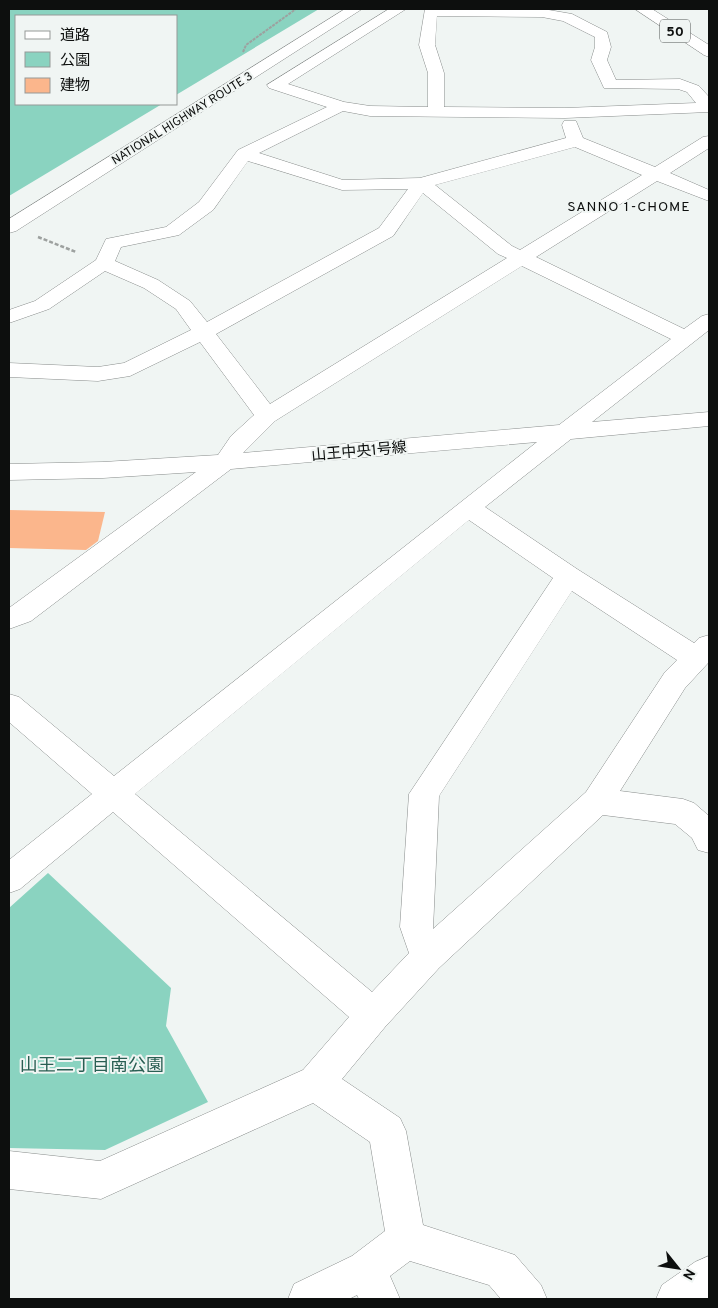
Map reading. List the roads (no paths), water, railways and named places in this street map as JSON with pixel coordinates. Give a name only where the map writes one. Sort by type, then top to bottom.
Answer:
[{"type":"main road","name":"NATIONAL HIGHWAY ROUTE 3","points":[[9,210],[333,9]]},
{"type":"main road","name":"NATIONAL HIGHWAY ROUTE 3","points":[[9,227],[355,9]]},
{"type":"main road","name":"50","points":[[642,9],[709,52]]},
{"type":"main road","points":[[393,12],[542,13],[567,17],[602,36],[603,46],[599,60],[610,85],[680,84],[693,89],[709,107],[565,113],[370,111],[341,106],[275,85],[393,12]]},
{"type":"main road","points":[[430,12],[426,45],[436,73],[436,112]]},
{"type":"main road","points":[[9,317],[42,305],[104,263],[113,243],[172,231],[206,206],[244,154],[341,106]]},
{"type":"main road","points":[[565,113],[576,141]]},
{"type":"main road","points":[[244,154],[342,185],[421,183],[576,141],[709,196]]},
{"type":"main road","points":[[9,619],[22,614],[225,462],[239,442],[267,416],[709,141]]},
{"type":"main road","points":[[421,183],[506,250],[686,338]]},
{"type":"main road","points":[[9,370],[98,374],[130,369],[204,332],[386,232],[421,183]]},
{"type":"main road","points":[[104,263],[152,284],[183,305],[267,416]]},
{"type":"main road","points":[[9,879],[468,507],[709,320]]},
{"type":"main road","name":"山王中央1号線","points":[[9,472],[103,470],[225,462],[709,420]]},
{"type":"main road","points":[[9,1170],[101,1180],[316,1083],[373,1015],[427,957],[597,801],[675,680],[702,651],[568,576],[468,507]]},
{"type":"main road","points":[[427,957],[416,926],[424,794],[568,576]]},
{"type":"main road","points":[[9,705],[373,1015]]},
{"type":"main road","points":[[597,801],[682,812],[703,829],[709,840]]},
{"type":"main road","points":[[308,1298],[373,1284],[406,1240],[387,1131],[316,1083]]},
{"type":"main road","points":[[406,1240],[501,1269],[527,1299]]},
{"type":"main road","points":[[676,1299],[709,1276]]},
{"type":"district","name":"SANNO 1-CHOME","points":[[629,206]]},
{"type":"park label","name":"山王二丁目南公園","points":[[92,1065]]}]
